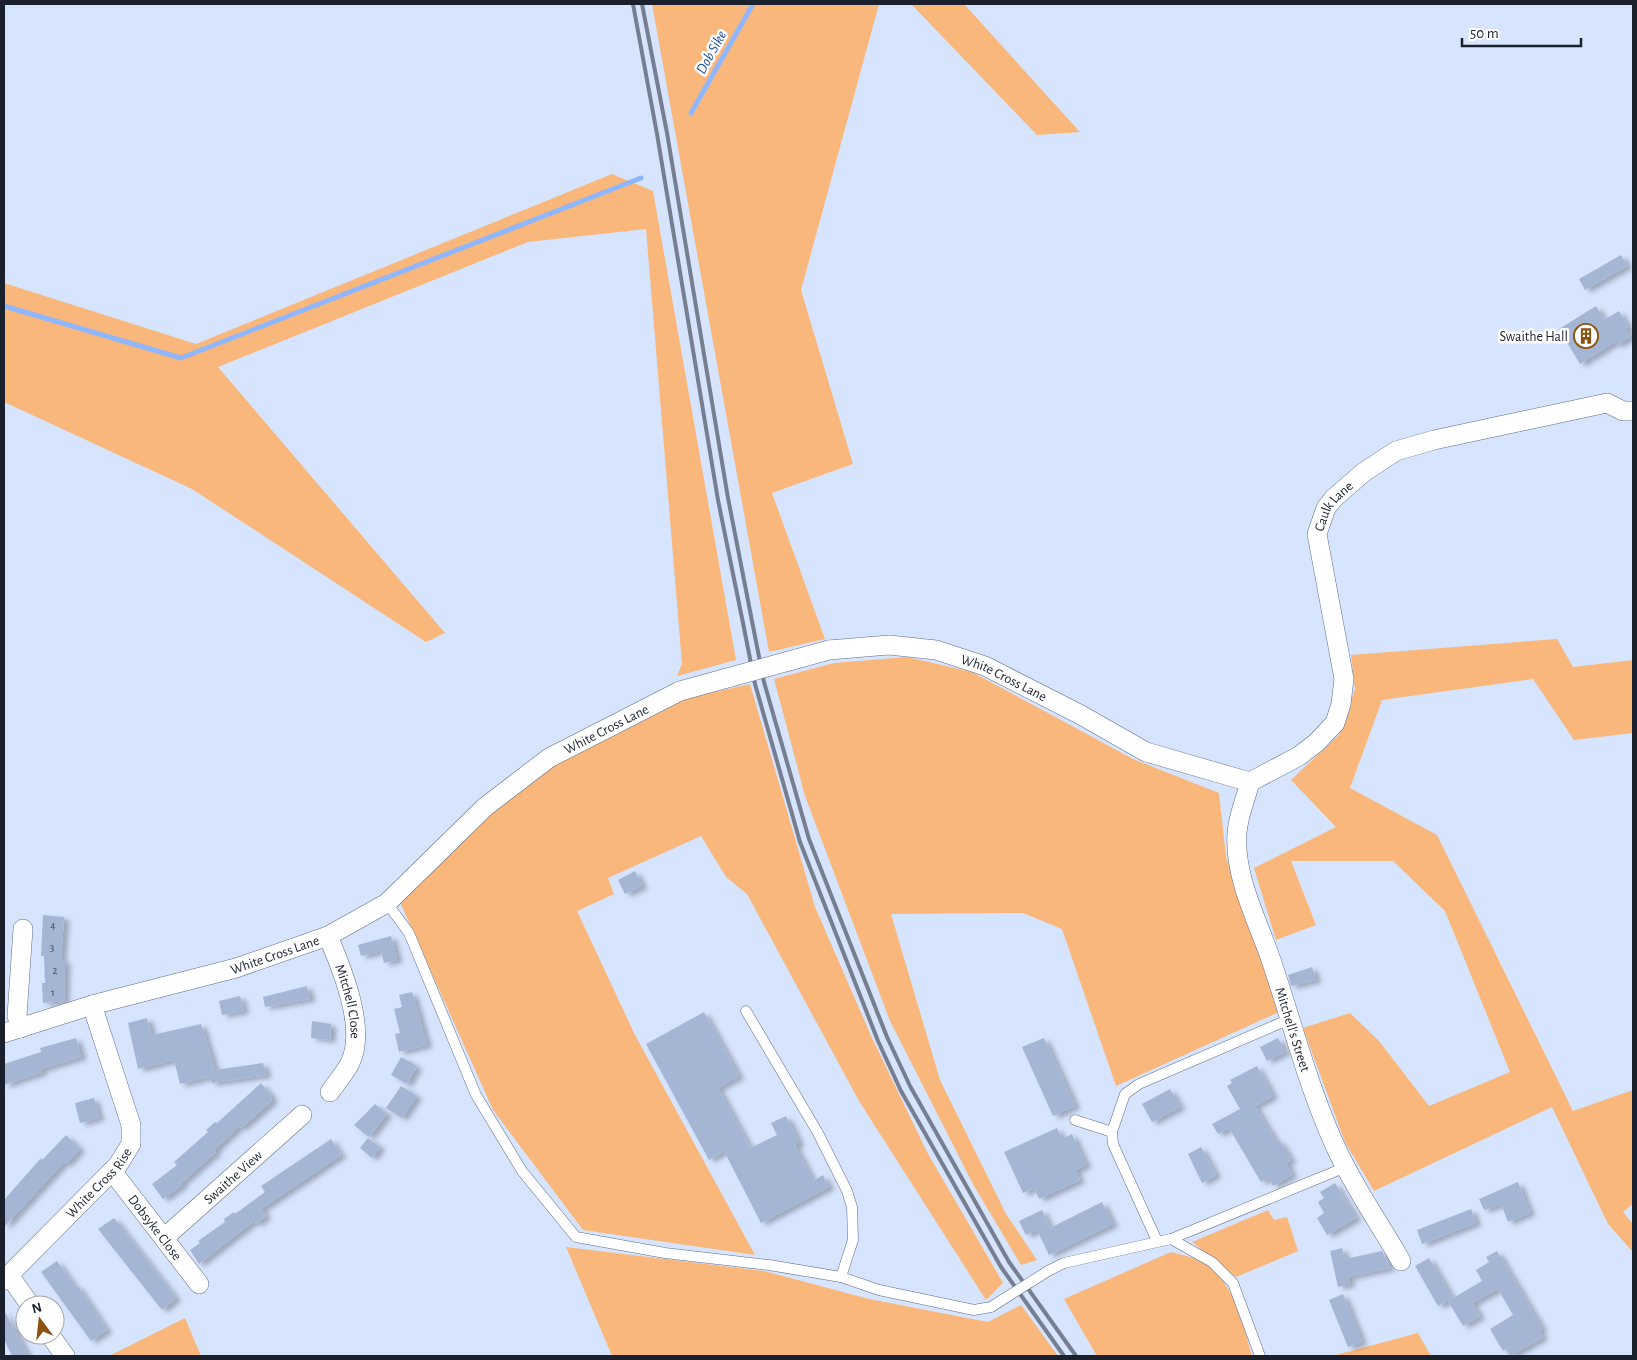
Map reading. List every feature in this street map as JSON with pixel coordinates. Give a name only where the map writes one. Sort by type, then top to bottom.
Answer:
[{"type":"street","name":"Caulk Lane","points":[[1250,782],[1299,756],[1316,743],[1335,722],[1341,704],[1344,679],[1317,534],[1323,515],[1334,498],[1364,472],[1396,451],[1424,443],[1607,403],[1623,411],[1633,411]]},
{"type":"street","name":"White Cross Lane","points":[[13,1030],[92,1005],[236,968],[328,936],[387,903],[485,806],[549,758],[680,690],[829,650],[889,645],[944,653],[985,666],[1081,715],[1146,752],[1250,782]]},
{"type":"street","name":"Mitchell's Street","points":[[1250,782],[1237,832],[1240,867],[1306,1075],[1346,1167],[1401,1262]]},
{"type":"street","points":[[13,1030],[17,1016],[23,929]]},
{"type":"street","name":"Mitchell Close","points":[[328,936],[352,1007],[357,1031],[350,1063],[330,1092]]},
{"type":"street","name":"White Cross Rise","points":[[6,1277],[112,1171],[131,1144],[131,1125],[92,1005]]},
{"type":"street","name":"Swaithe View","points":[[164,1238],[302,1115]]},
{"type":"street","name":"Dobsyke Close","points":[[112,1171],[199,1284]]},
{"type":"street","points":[[6,1277],[21,1295]]},
{"type":"street","points":[[57,1345],[65,1356]]},
{"type":"lane","points":[[387,903],[410,934],[476,1095],[522,1171],[576,1237],[665,1253],[769,1265],[841,1277],[879,1290],[974,1310],[991,1307],[1064,1263],[1171,1239],[1346,1167]]},
{"type":"lane","points":[[746,1011],[818,1133],[847,1191],[852,1207],[853,1240],[841,1277]]},
{"type":"lane","points":[[1157,1241],[1113,1144],[1112,1132],[1125,1094],[1139,1084],[1290,1020]]},
{"type":"lane","points":[[1075,1120],[1112,1132]]},
{"type":"lane","points":[[1171,1239],[1212,1262],[1232,1283],[1260,1356]]},
{"type":"shaded area","points":[[652,4],[879,4],[801,290],[853,464],[772,493],[825,639],[769,652]]},
{"type":"shaded area","points":[[911,4],[964,4],[1080,132],[1037,135]]},
{"type":"shaded area","points":[[612,174],[653,191],[736,660],[677,676],[682,664],[646,229],[528,242],[218,367],[445,633],[426,642],[192,489],[4,402],[4,283],[196,344]]},
{"type":"shaded area","points":[[1557,639],[1573,667],[1633,660],[1633,733],[1574,740],[1533,679],[1382,700],[1350,788],[1437,835],[1573,1111],[1633,1090],[1633,1204],[1623,1212],[1633,1224],[1633,1252],[1608,1224],[1552,1107],[1374,1191],[1345,1142],[1303,1028],[1350,1013],[1379,1041],[1429,1106],[1510,1072],[1445,911],[1393,861],[1291,861],[1316,925],[1276,940],[1254,868],[1336,827],[1291,780],[1339,735],[1355,689],[1351,655]]},
{"type":"shaded area","points":[[907,657],[972,672],[1133,759],[1219,793],[1226,857],[1279,1012],[1116,1086],[1062,929],[1023,913],[891,914],[940,1080],[1006,1214],[1037,1260],[1021,1265],[974,1186],[890,1021],[805,796],[774,679],[834,663]]},
{"type":"shaded area","points":[[750,684],[815,907],[872,1038],[927,1152],[1003,1283],[986,1300],[859,1101],[747,894],[726,877],[701,836],[608,878],[614,894],[577,911],[635,1035],[755,1255],[583,1230],[493,1110],[399,900],[487,810],[555,761],[679,700]]},
{"type":"shaded area","points":[[1268,1210],[1274,1220],[1287,1217],[1298,1251],[1236,1277],[1192,1242]]},
{"type":"shaded area","points":[[566,1247],[764,1271],[869,1299],[988,1322],[1021,1305],[1058,1356],[612,1356]]},
{"type":"shaded area","points":[[1171,1252],[1190,1257],[1207,1265],[1225,1283],[1237,1306],[1252,1356],[1097,1356],[1064,1299]]},
{"type":"shaded area","points":[[185,1318],[201,1356],[109,1356]]},
{"type":"shaded area","points":[[1418,1333],[1431,1356],[1332,1356]]},
{"type":"building","points":[[1621,255],[1627,266],[1585,290],[1579,279]]},
{"type":"building","name":"Swaithe Hall","points":[[1596,306],[1604,320],[1619,311],[1628,327],[1625,328],[1630,337],[1617,345],[1615,342],[1580,364],[1559,329]]},
{"type":"building","points":[[635,871],[642,886],[625,894],[618,880]]},
{"type":"building","points":[[43,915],[64,917],[61,960],[65,960],[64,1001],[43,1003],[42,983],[45,983],[44,956],[41,956]]},
{"type":"building","points":[[391,936],[397,960],[384,963],[381,951],[361,956],[358,945]]},
{"type":"building","points":[[1312,967],[1316,980],[1291,986],[1288,975]]},
{"type":"building","points":[[307,986],[310,999],[265,1007],[263,997]]},
{"type":"building","points":[[412,992],[427,1045],[399,1052],[395,1034],[400,1033],[394,1009],[402,1007],[399,995]]},
{"type":"building","points":[[240,996],[244,1011],[222,1015],[219,1001]]},
{"type":"building","points":[[704,1012],[739,1076],[718,1088],[750,1148],[777,1135],[771,1123],[786,1116],[799,1142],[795,1146],[813,1181],[823,1175],[829,1187],[761,1223],[724,1151],[709,1160],[646,1044]]},
{"type":"building","points":[[147,1018],[152,1035],[201,1024],[215,1070],[263,1063],[266,1075],[212,1083],[209,1077],[180,1084],[174,1060],[138,1069],[128,1023]]},
{"type":"building","points":[[312,1021],[331,1024],[330,1040],[311,1038]]},
{"type":"building","points":[[76,1038],[81,1057],[41,1069],[42,1072],[4,1085],[4,1064],[41,1052],[40,1048]]},
{"type":"building","points":[[1044,1038],[1075,1106],[1053,1116],[1022,1047]]},
{"type":"building","points":[[1278,1038],[1285,1052],[1267,1061],[1260,1047]]},
{"type":"building","points":[[401,1057],[417,1066],[407,1084],[391,1075]]},
{"type":"building","points":[[1257,1066],[1273,1096],[1255,1106],[1276,1142],[1279,1140],[1291,1160],[1286,1163],[1292,1175],[1273,1186],[1269,1178],[1261,1182],[1229,1128],[1218,1134],[1212,1124],[1240,1109],[1227,1086],[1232,1083],[1230,1080]]},
{"type":"building","points":[[261,1083],[270,1094],[272,1101],[241,1128],[239,1126],[214,1150],[216,1152],[181,1183],[182,1185],[163,1199],[152,1184],[177,1165],[174,1162],[208,1132],[206,1130],[215,1122],[217,1123]]},
{"type":"building","points":[[401,1086],[417,1096],[402,1118],[386,1108]]},
{"type":"building","points":[[1170,1089],[1180,1107],[1152,1122],[1142,1104]]},
{"type":"building","points":[[94,1098],[99,1118],[80,1123],[75,1103]]},
{"type":"building","points":[[375,1104],[387,1114],[369,1137],[354,1125]]},
{"type":"building","points":[[1057,1128],[1062,1139],[1072,1134],[1086,1165],[1075,1170],[1080,1180],[1039,1199],[1034,1188],[1023,1193],[1004,1152]]},
{"type":"building","points":[[66,1135],[80,1149],[66,1164],[64,1162],[4,1227],[4,1200],[41,1158],[42,1160]]},
{"type":"building","points":[[368,1138],[380,1147],[372,1158],[360,1148]]},
{"type":"building","points":[[331,1139],[341,1155],[261,1209],[266,1216],[256,1224],[254,1221],[199,1264],[190,1250],[200,1243],[198,1241],[225,1222],[224,1219],[234,1212],[235,1214],[265,1192],[261,1186]]},
{"type":"building","points":[[1201,1147],[1216,1175],[1202,1183],[1188,1154]]},
{"type":"building","points":[[1518,1182],[1530,1213],[1508,1222],[1501,1204],[1484,1210],[1479,1199]]},
{"type":"building","points":[[1335,1183],[1356,1218],[1327,1235],[1317,1218],[1324,1213],[1318,1202],[1324,1198],[1320,1192]]},
{"type":"building","points":[[1102,1202],[1113,1224],[1049,1255],[1037,1230],[1026,1235],[1019,1221],[1042,1210],[1050,1228]]},
{"type":"building","points":[[1471,1209],[1476,1223],[1422,1244],[1417,1230]]},
{"type":"building","points":[[114,1218],[176,1298],[162,1310],[98,1229]]},
{"type":"building","points":[[1342,1248],[1345,1259],[1382,1251],[1390,1268],[1348,1277],[1350,1284],[1338,1287],[1330,1251]]},
{"type":"building","points":[[1497,1251],[1542,1328],[1539,1330],[1543,1337],[1510,1356],[1506,1349],[1503,1351],[1490,1329],[1513,1315],[1498,1289],[1472,1303],[1480,1316],[1463,1326],[1448,1301],[1482,1281],[1476,1270],[1489,1262],[1486,1257]]},
{"type":"building","points":[[1429,1258],[1452,1298],[1438,1306],[1415,1266]]},
{"type":"building","points":[[57,1261],[75,1287],[77,1285],[107,1330],[91,1341],[65,1305],[65,1295],[58,1295],[41,1272]]},
{"type":"building","points":[[1343,1294],[1362,1342],[1348,1347],[1329,1300]]},
{"type":"building","points":[[4,1310],[15,1331],[15,1345],[22,1345],[28,1356],[12,1356],[4,1339]]},
{"type":"waterway","name":"Dob Sike","points":[[691,113],[753,4]]},
{"type":"waterway","points":[[4,306],[181,358],[641,178]]},
{"type":"railway","points":[[633,4],[657,134],[718,500],[755,684],[800,842],[878,1041],[901,1091],[1001,1267],[1064,1356]]},
{"type":"railway","points":[[642,4],[667,133],[728,498],[764,682],[809,839],[887,1037],[910,1086],[1009,1262],[1076,1356]]},
{"type":"place","name":"Swaithe Hall","points":[[1586,336]]}]
